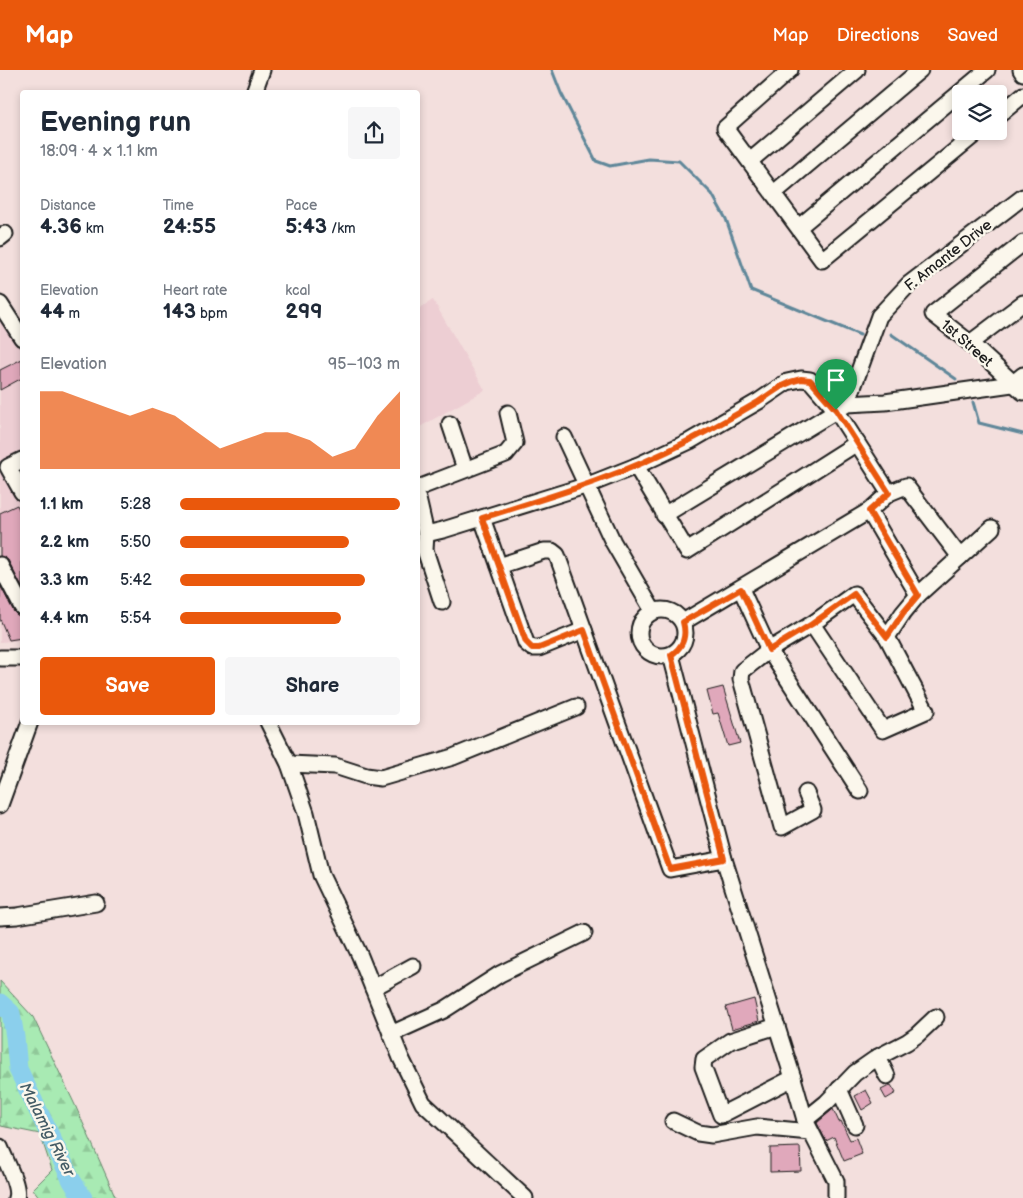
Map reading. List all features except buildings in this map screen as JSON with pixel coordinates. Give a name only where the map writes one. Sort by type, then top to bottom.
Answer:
[{"type":"street","points":[[255,90],[262,70]]},
{"type":"street","points":[[790,70],[724,128],[774,192],[822,260],[968,140]]},
{"type":"street","points":[[750,161],[857,70]]},
{"type":"street","points":[[774,192],[920,70]]},
{"type":"street","points":[[799,227],[987,70]]},
{"type":"street","points":[[1007,108],[1023,95]]},
{"type":"street","name":"F. Amante Drive","points":[[842,407],[879,316],[909,284],[1023,197]]},
{"type":"street","name":"1st Street","points":[[1019,384],[933,314],[1023,243]]},
{"type":"street","points":[[970,343],[1023,302]]},
{"type":"street","points":[[0,304],[20,335]]},
{"type":"street","points":[[426,534],[588,485],[636,466],[690,441],[759,401],[787,382],[801,379],[810,380],[842,407],[857,443],[889,493]]},
{"type":"street","points":[[664,515],[842,407],[1019,384]]},
{"type":"street","points":[[420,487],[506,454],[515,443],[508,413]]},
{"type":"street","points":[[450,424],[465,470]]},
{"type":"street","points":[[564,437],[613,542],[653,612]]},
{"type":"street","points":[[636,466],[687,551],[857,443]]},
{"type":"street","points":[[20,461],[8,467],[20,488]]},
{"type":"street","points":[[683,622],[869,511],[889,493],[906,486],[960,558]]},
{"type":"street","points":[[420,508],[426,534],[425,550],[442,602]]},
{"type":"street","points":[[869,511],[918,595]]},
{"type":"street","points":[[482,518],[526,642],[532,648],[539,648],[584,630]]},
{"type":"street","points":[[887,637],[918,595],[992,528]]},
{"type":"street","points":[[498,566],[544,551],[552,550],[557,554],[670,869],[724,859]]},
{"type":"street","points":[[0,565],[20,603]]},
{"type":"street","points":[[741,589],[769,650],[860,791]]},
{"type":"street","points":[[806,793],[813,810],[782,827],[741,679],[742,671],[769,650],[812,624],[854,594],[887,637],[926,711],[883,730],[812,624]]},
{"type":"street","points":[[660,610],[673,612],[683,622],[685,638],[671,655],[655,655],[642,645],[640,638],[641,622],[653,612],[660,610]]},
{"type":"street","points":[[671,655],[724,859],[807,1126],[836,1181],[836,1198]]},
{"type":"street","points":[[0,658],[20,658]]},
{"type":"street","points":[[289,764],[335,766],[366,776],[381,778],[453,757],[576,707]]},
{"type":"street","points":[[0,805],[29,725]]},
{"type":"street","points":[[270,725],[289,764],[306,813],[321,875],[360,956],[401,1058],[423,1103],[526,1198]]},
{"type":"street","points":[[0,917],[17,916],[96,902]]},
{"type":"street","points":[[391,1034],[444,1010],[500,974],[584,933]]},
{"type":"street","points":[[373,988],[413,966]]},
{"type":"street","points":[[673,1121],[698,1133],[712,1135],[757,1127],[807,1126],[855,1073],[918,1035],[936,1017]]},
{"type":"street","points":[[777,1026],[730,1042],[704,1059],[703,1067],[721,1115],[793,1078]]},
{"type":"street","points":[[878,1058],[887,1076]]},
{"type":"street","points":[[840,1089],[855,1125]]},
{"type":"street","points":[[0,1147],[16,1186],[16,1198]]},
{"type":"shaded area","points":[[433,300],[485,390],[420,427],[420,308]]},
{"type":"shaded area","points":[[0,314],[20,345],[20,640],[0,642]]},
{"type":"green space","points":[[0,981],[33,1017],[116,1198],[40,1198],[33,1189],[52,1170],[40,1134],[1,1126],[0,1123]]},
{"type":"waterway","points":[[552,70],[561,93],[596,161],[610,166],[649,159],[679,161],[712,194],[726,219],[751,290],[860,335]]},
{"type":"waterway","points":[[891,334],[956,379]]},
{"type":"waterway","points":[[973,402],[979,423],[1023,434]]},
{"type":"waterway","name":"Malamig River","points":[[0,1003],[11,1013],[18,1069],[72,1181],[83,1198]]},
{"type":"route","points":[[801,379],[810,380],[836,410],[889,493],[869,511],[918,595],[887,637],[854,594],[812,624],[769,650],[741,589],[683,622],[685,638],[682,645],[671,655],[724,859],[670,869],[584,630],[539,648],[532,648],[526,642],[482,518],[588,485],[655,458],[690,441],[759,401],[787,382],[801,379]]}]
